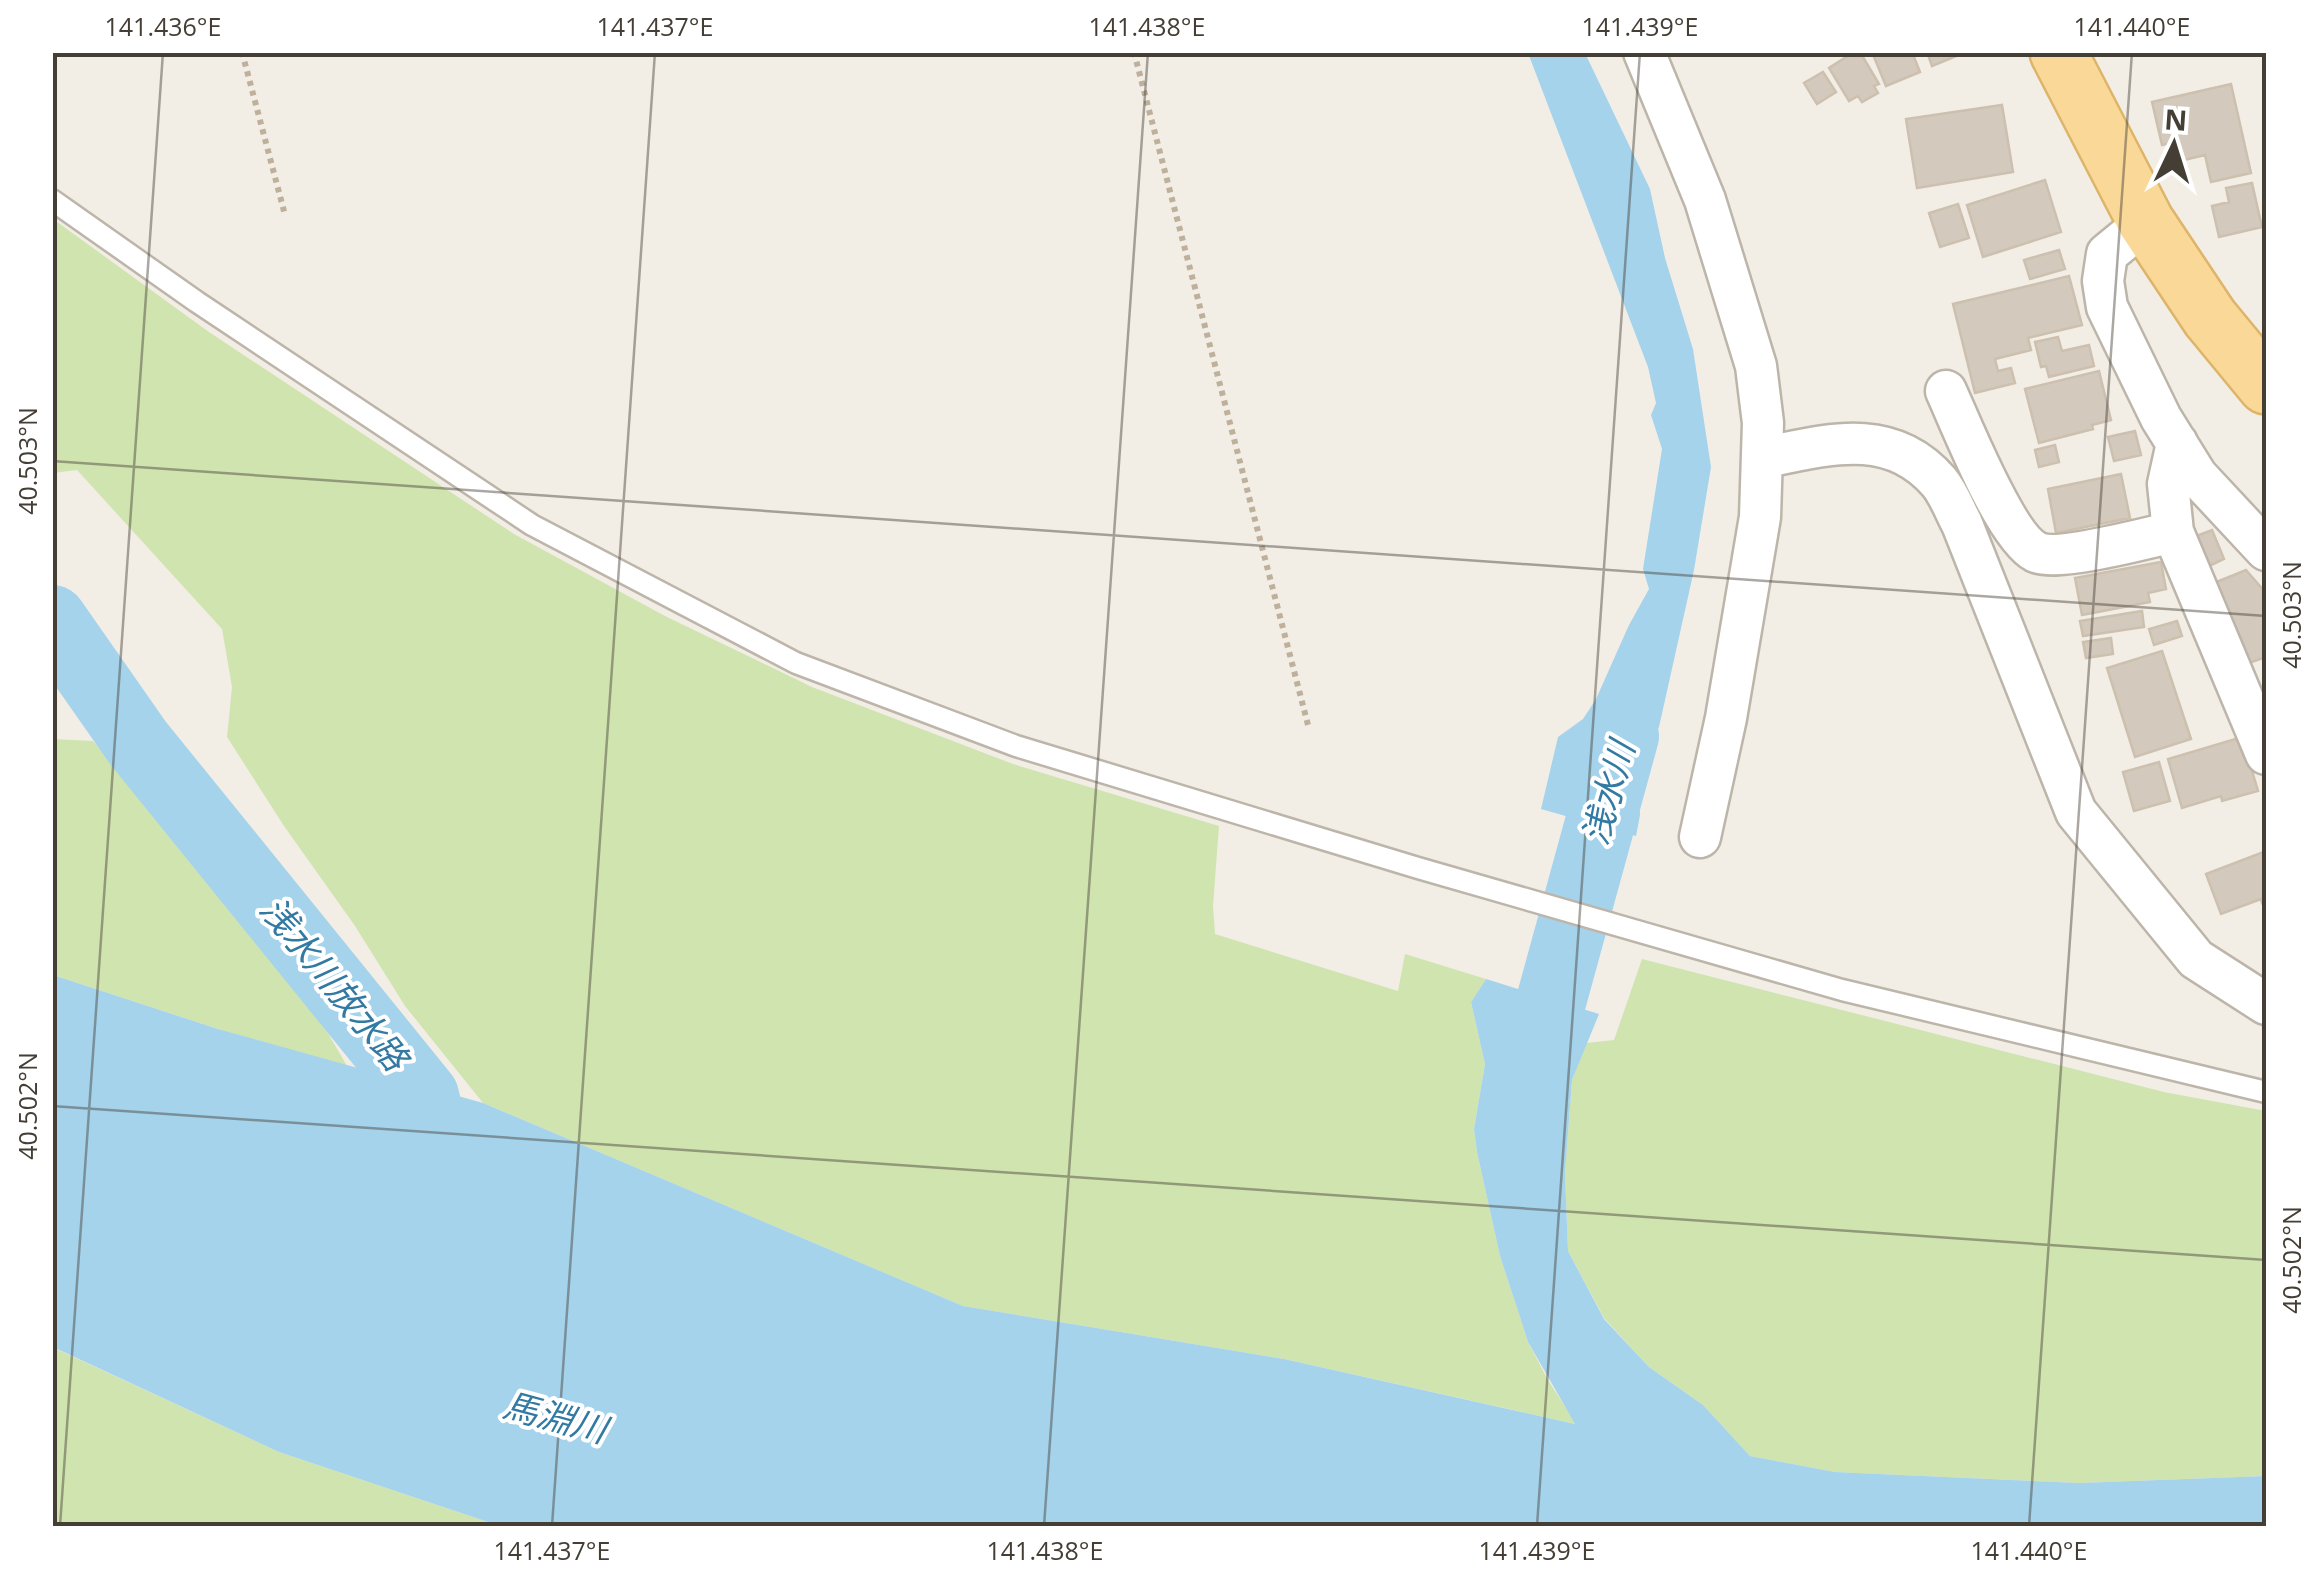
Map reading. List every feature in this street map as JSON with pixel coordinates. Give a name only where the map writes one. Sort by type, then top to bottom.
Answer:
[{"type":"main road","points":[[2058,52],[2146,222],[2210,318],[2266,386]]},
{"type":"street","points":[[1644,52],[1705,200],[1756,366],[1763,423],[1760,517],[1745,615],[1700,837]]},
{"type":"street","points":[[2146,222],[2107,254],[2103,280],[2107,307],[2161,418],[2197,476],[2266,550]]},
{"type":"street","points":[[1946,391],[2010,525],[2036,552],[2056,556],[2173,532]]},
{"type":"street","points":[[1762,458],[1841,442],[1880,446],[1910,455],[1941,484],[1962,524],[2076,812],[2196,959],[2266,1004]]},
{"type":"street","points":[[2177,443],[2168,484],[2173,532],[2266,754]]},
{"type":"lane","points":[[52,200],[197,302],[532,524],[796,663],[1016,746],[1418,868],[1842,990],[2266,1092]]},
{"type":"path","points":[[242,52],[285,215]]},
{"type":"path","points":[[1134,52],[1308,725]]},
{"type":"green space","points":[[53,219],[209,332],[514,534],[665,616],[812,687],[1013,764],[1219,826],[1213,906],[1215,934],[1398,991],[1405,954],[1486,979],[1471,1002],[1485,1064],[1474,1129],[1477,1152],[1500,1256],[1528,1342],[1576,1424],[1284,1359],[963,1306],[483,1103],[405,1006],[227,737],[232,687],[222,629],[77,470],[53,473]]},
{"type":"green space","points":[[52,739],[93,741],[212,871],[310,1002],[347,1066],[53,975]]},
{"type":"green space","points":[[1642,959],[2164,1092],[2266,1111],[2266,1476],[2079,1483],[1835,1472],[1750,1456],[1703,1405],[1649,1367],[1604,1318],[1568,1251],[1565,1173],[1572,1080],[1586,1043],[1614,1040]]},
{"type":"green space","points":[[52,1347],[279,1452],[500,1526],[53,1526]]},
{"type":"water","points":[[1528,53],[1585,53],[1650,189],[1665,258],[1693,349],[1711,467],[1694,570],[1659,727],[1643,760],[1638,784],[1640,815],[1636,836],[1541,809],[1558,737],[1583,719],[1596,699],[1649,589],[1643,569],[1662,449],[1651,415],[1656,403],[1648,367]]},
{"type":"water","name":"馬淵川","points":[[53,975],[218,1029],[483,1103],[963,1306],[1284,1359],[1575,1424],[1528,1342],[1500,1256],[1477,1152],[1474,1129],[1485,1064],[1471,1002],[1486,979],[1599,1014],[1572,1080],[1565,1173],[1568,1251],[1604,1319],[1649,1367],[1703,1405],[1750,1456],[1835,1472],[2079,1483],[2266,1476],[2266,1526],[500,1526],[279,1452],[53,1347]]},
{"type":"building","points":[[1860,52],[1879,84],[1874,86],[1878,93],[1862,102],[1858,96],[1849,101],[1829,68]]},
{"type":"building","points":[[1872,52],[1912,52],[1920,72],[1886,86]]},
{"type":"building","points":[[1927,52],[1966,52],[1932,66]]},
{"type":"building","points":[[1823,72],[1836,92],[1817,104],[1804,83]]},
{"type":"building","points":[[2231,84],[2251,173],[2211,182],[2205,155],[2180,161],[2175,142],[2162,145],[2152,102]]},
{"type":"building","points":[[2002,105],[2013,172],[1917,188],[1906,119]]},
{"type":"building","points":[[2045,180],[2061,232],[1983,257],[1967,205]]},
{"type":"building","points":[[2252,183],[2262,227],[2219,237],[2212,206],[2229,202],[2226,188]]},
{"type":"building","points":[[1958,204],[1969,238],[1940,247],[1929,213]]},
{"type":"building","points":[[2059,250],[2065,269],[2030,279],[2024,260]]},
{"type":"building","points":[[2069,276],[2082,325],[2028,338],[2031,350],[1995,359],[1998,371],[2011,368],[2015,383],[1975,393],[1953,304]]},
{"type":"building","points":[[2058,337],[2062,351],[2089,345],[2094,366],[2049,377],[2046,366],[2041,367],[2035,342]]},
{"type":"building","points":[[2099,371],[2111,420],[2092,425],[2093,429],[2039,443],[2025,389]]},
{"type":"building","points":[[2135,431],[2141,455],[2114,461],[2108,437]]},
{"type":"building","points":[[2055,445],[2059,462],[2039,467],[2035,450]]},
{"type":"building","points":[[2121,474],[2130,518],[2056,533],[2048,489]]},
{"type":"building","points":[[2212,530],[2224,559],[2205,568],[2191,538]]},
{"type":"building","points":[[2161,562],[2166,589],[2148,593],[2150,602],[2082,615],[2075,578]]},
{"type":"building","points":[[2246,570],[2266,593],[2266,657],[2246,664],[2214,583]]},
{"type":"building","points":[[2142,611],[2144,627],[2083,636],[2080,621]]},
{"type":"building","points":[[2177,621],[2182,636],[2154,645],[2149,629]]},
{"type":"building","points":[[2111,638],[2113,654],[2086,658],[2083,642]]},
{"type":"building","points":[[2162,651],[2191,739],[2135,757],[2107,668]]},
{"type":"building","points":[[2242,737],[2258,791],[2222,801],[2221,796],[2182,808],[2168,759]]},
{"type":"building","points":[[2159,762],[2170,801],[2134,811],[2123,772]]},
{"type":"building","points":[[2266,851],[2266,901],[2262,903],[2261,899],[2221,914],[2206,874]]},
{"type":"waterway","name":"浅水川放水路","points":[[52,620],[138,743],[424,1096],[443,1172]]},
{"type":"waterway","name":"浅水川","points":[[1527,1089],[1624,736]]}]
